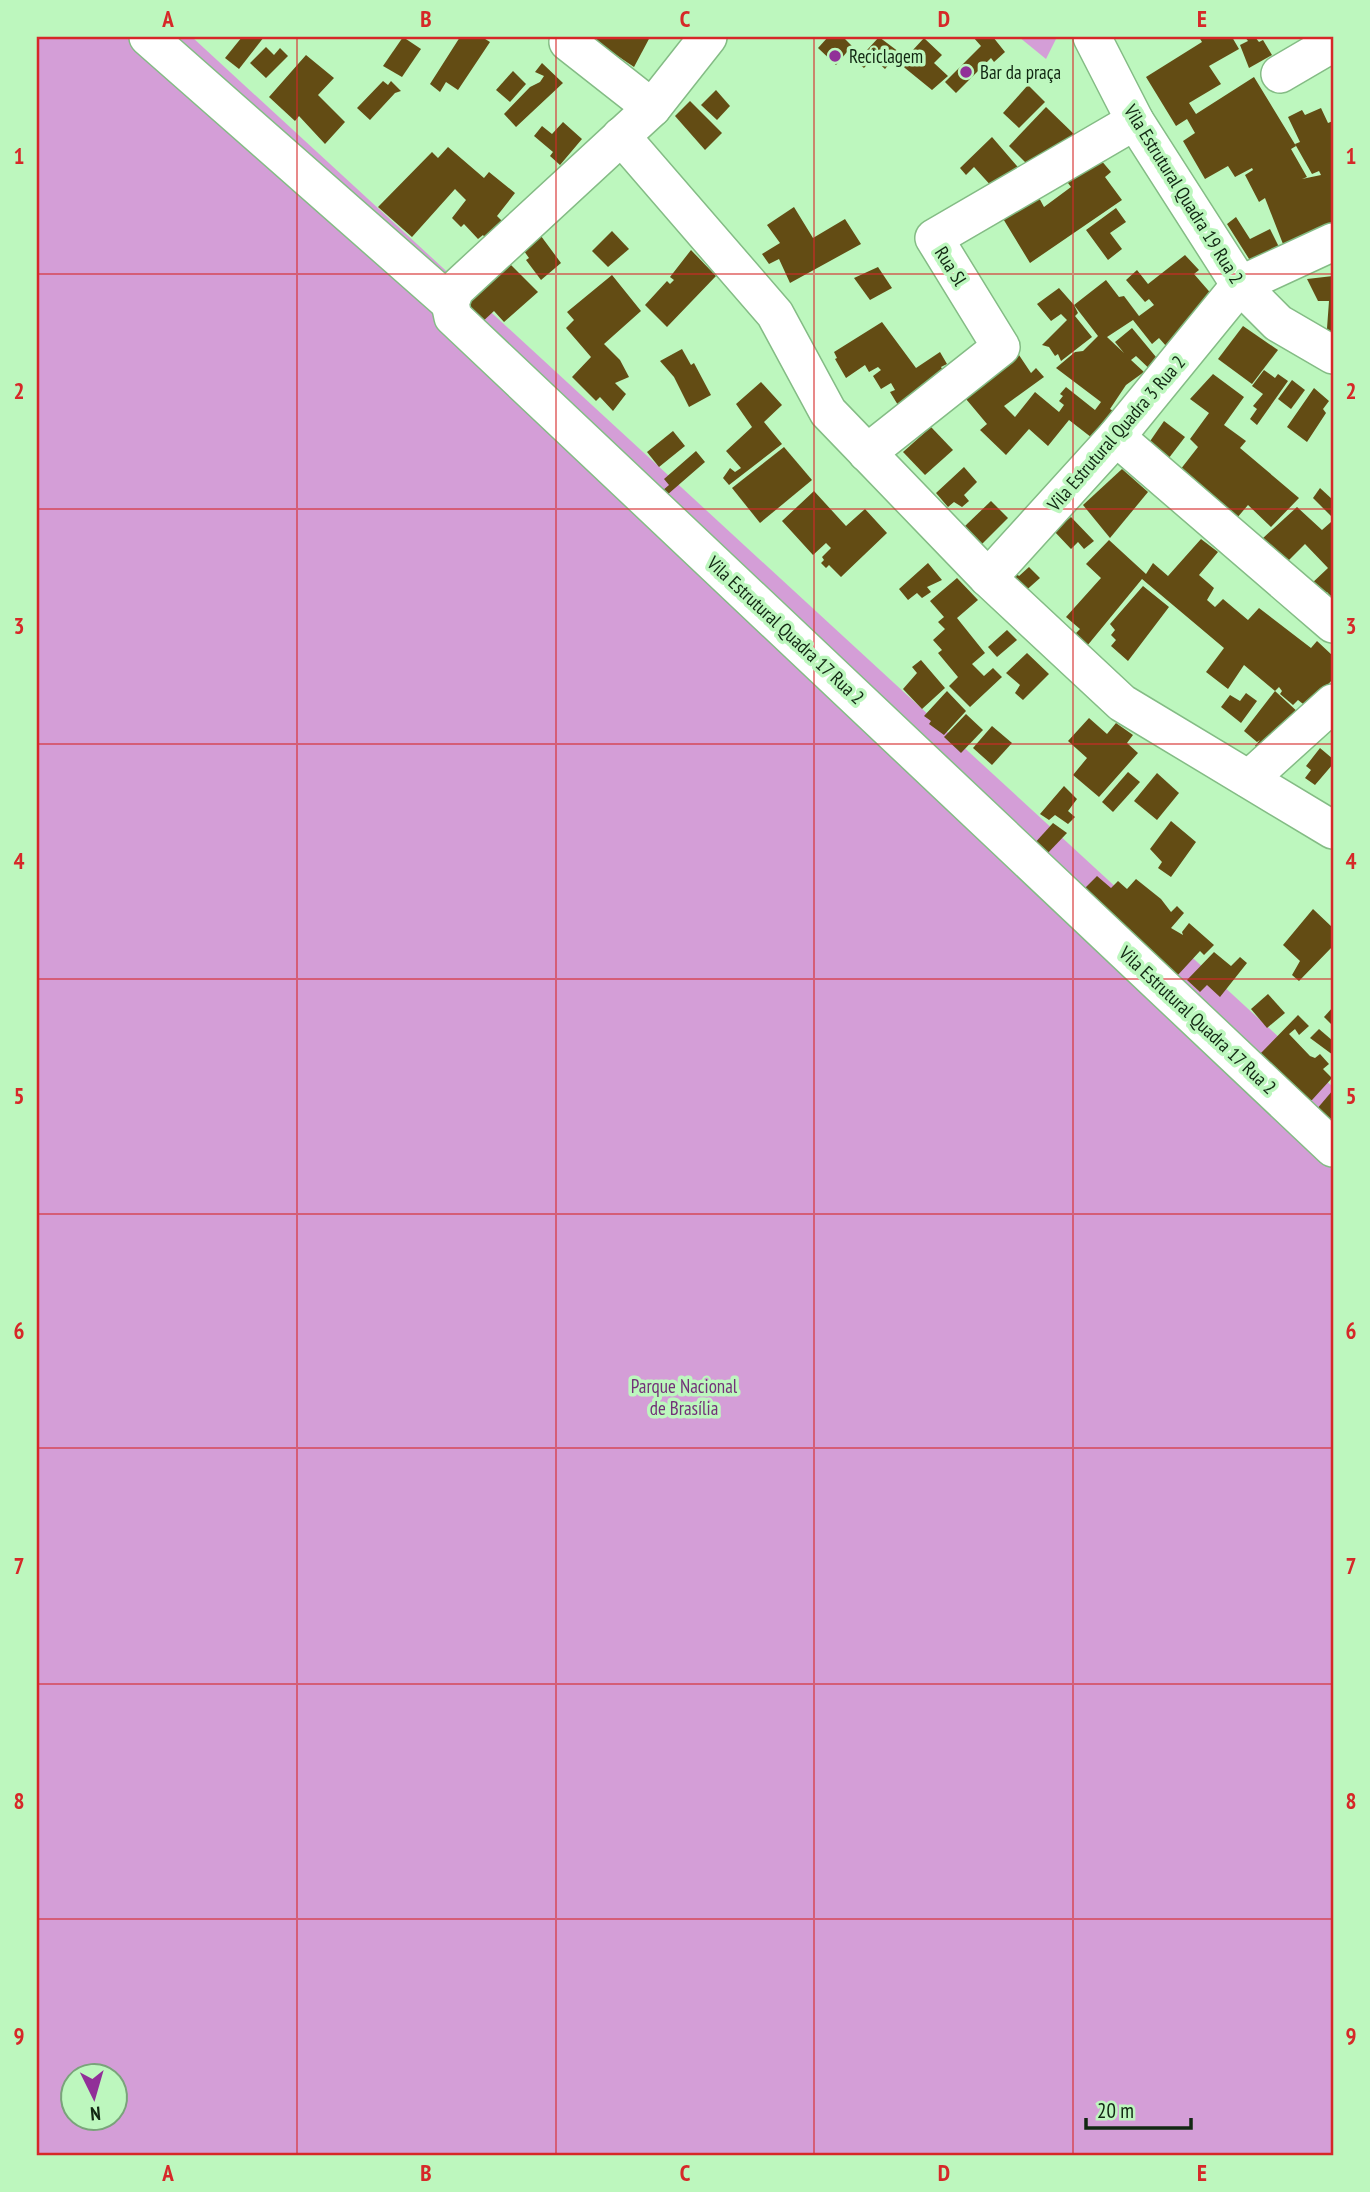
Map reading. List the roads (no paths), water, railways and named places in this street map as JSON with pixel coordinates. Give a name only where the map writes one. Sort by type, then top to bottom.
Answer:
[{"type":"street","name":"Vila Estrutural Quadra 17 Rua 2","points":[[148,37],[450,303],[453,317],[1333,1148]]},
{"type":"street","points":[[450,303],[456,290],[652,108],[708,37]]},
{"type":"street","name":"Vila Estrutural Quadra 19 Rua 2","points":[[1092,37],[1135,121],[1240,285],[1278,323],[1333,355]]},
{"type":"street","points":[[568,43],[652,108]]},
{"type":"street","points":[[1280,74],[1333,43]]},
{"type":"street","name":"Rua Sl","points":[[867,453],[1001,347],[934,238],[1135,121]]},
{"type":"street","points":[[621,136],[775,314],[828,412],[988,578],[1122,704],[1333,830]]},
{"type":"street","points":[[1240,285],[1333,242]]},
{"type":"street","name":"Vila Estrutural Quadra 3 Rua 2","points":[[988,578],[1116,437],[1240,285]]},
{"type":"street","points":[[1116,437],[1333,624]]},
{"type":"street","points":[[1248,779],[1333,703]]},
{"type":"place","name":"Reciclagem","points":[[835,56]]},
{"type":"place","name":"Bar da praça","points":[[966,72]]},
{"type":"park label","name":"Parque Nacional de Brasília","points":[[684,1397]]}]
